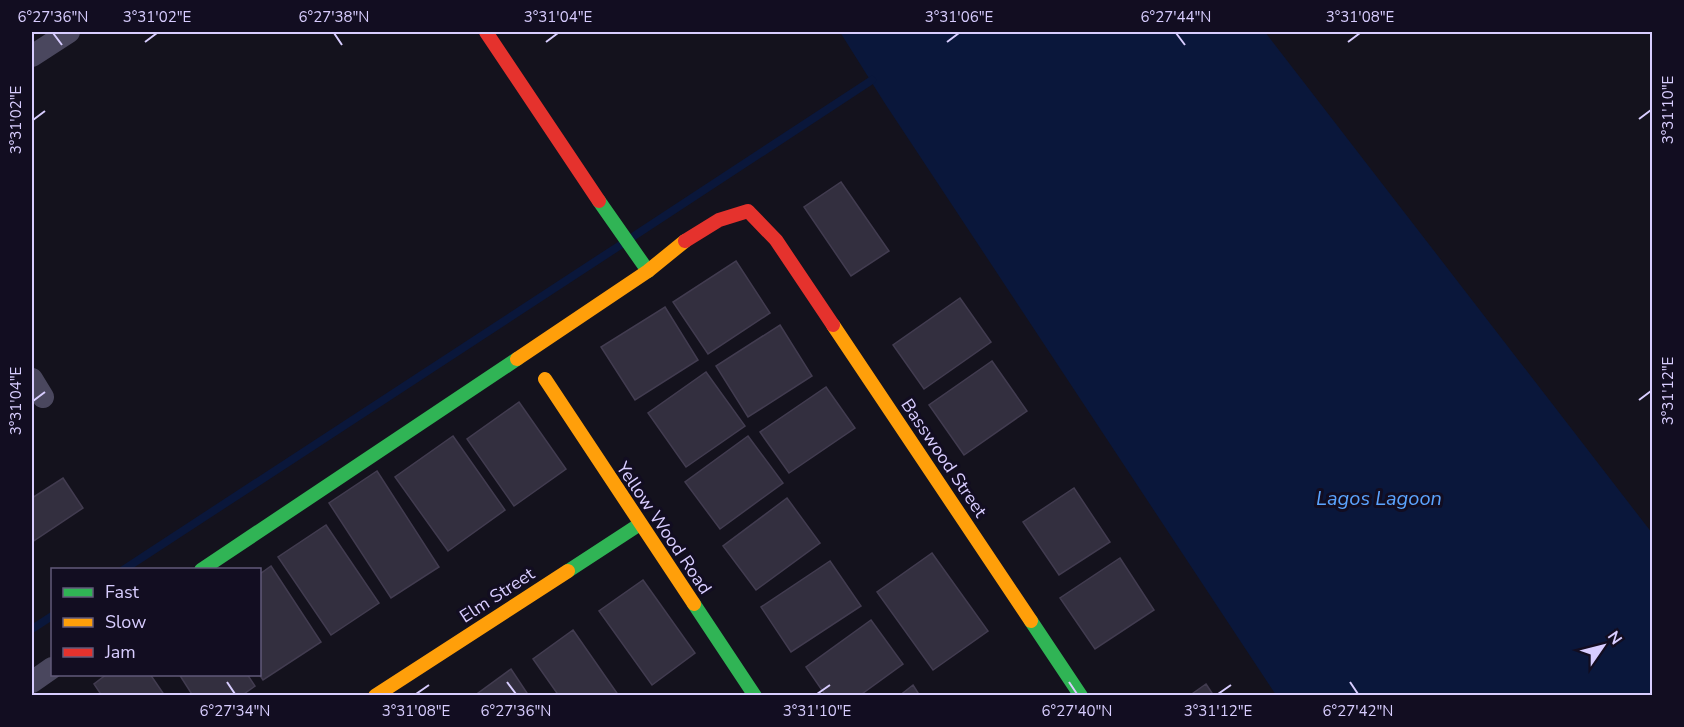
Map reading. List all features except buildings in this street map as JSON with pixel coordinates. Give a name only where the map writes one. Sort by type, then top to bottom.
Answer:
[{"type":"street","points":[[32,56],[69,32]]},
{"type":"street","points":[[204,568],[648,271],[534,108],[486,32]]},
{"type":"street","name":"Basswood Street","points":[[648,271],[705,226],[732,214],[748,212],[776,240],[1081,696]]},
{"type":"street","name":"Yellow Wood Road","points":[[545,379],[755,696]]},
{"type":"street","name":"Elm Street","points":[[375,696],[639,524]]},
{"type":"street","points":[[32,682],[51,669]]},
{"type":"water","name":"Lagos Lagoon","points":[[840,32],[1265,32],[1652,533],[1652,695],[1276,695]]},
{"type":"waterway","points":[[634,236],[872,80]]},
{"type":"waterway","points":[[126,568],[622,244]]},
{"type":"waterway","points":[[32,629],[51,617]]},
{"type":"traffic: fast","points":[[599,201],[648,271]]},
{"type":"traffic: fast","points":[[204,568],[517,359]]},
{"type":"traffic: fast","points":[[568,571],[640,524]]},
{"type":"traffic: fast","points":[[694,604],[755,696]]},
{"type":"traffic: fast","points":[[1031,621],[1081,696]]},
{"type":"traffic: slow","points":[[517,359],[648,271],[685,241]]},
{"type":"traffic: slow","points":[[833,325],[1031,621]]},
{"type":"traffic: slow","points":[[545,379],[694,604]]},
{"type":"traffic: slow","points":[[375,696],[568,571]]},
{"type":"traffic: jam","points":[[486,32],[599,201]]},
{"type":"traffic: jam","points":[[685,241],[719,220],[748,211],[776,240],[833,325]]}]
